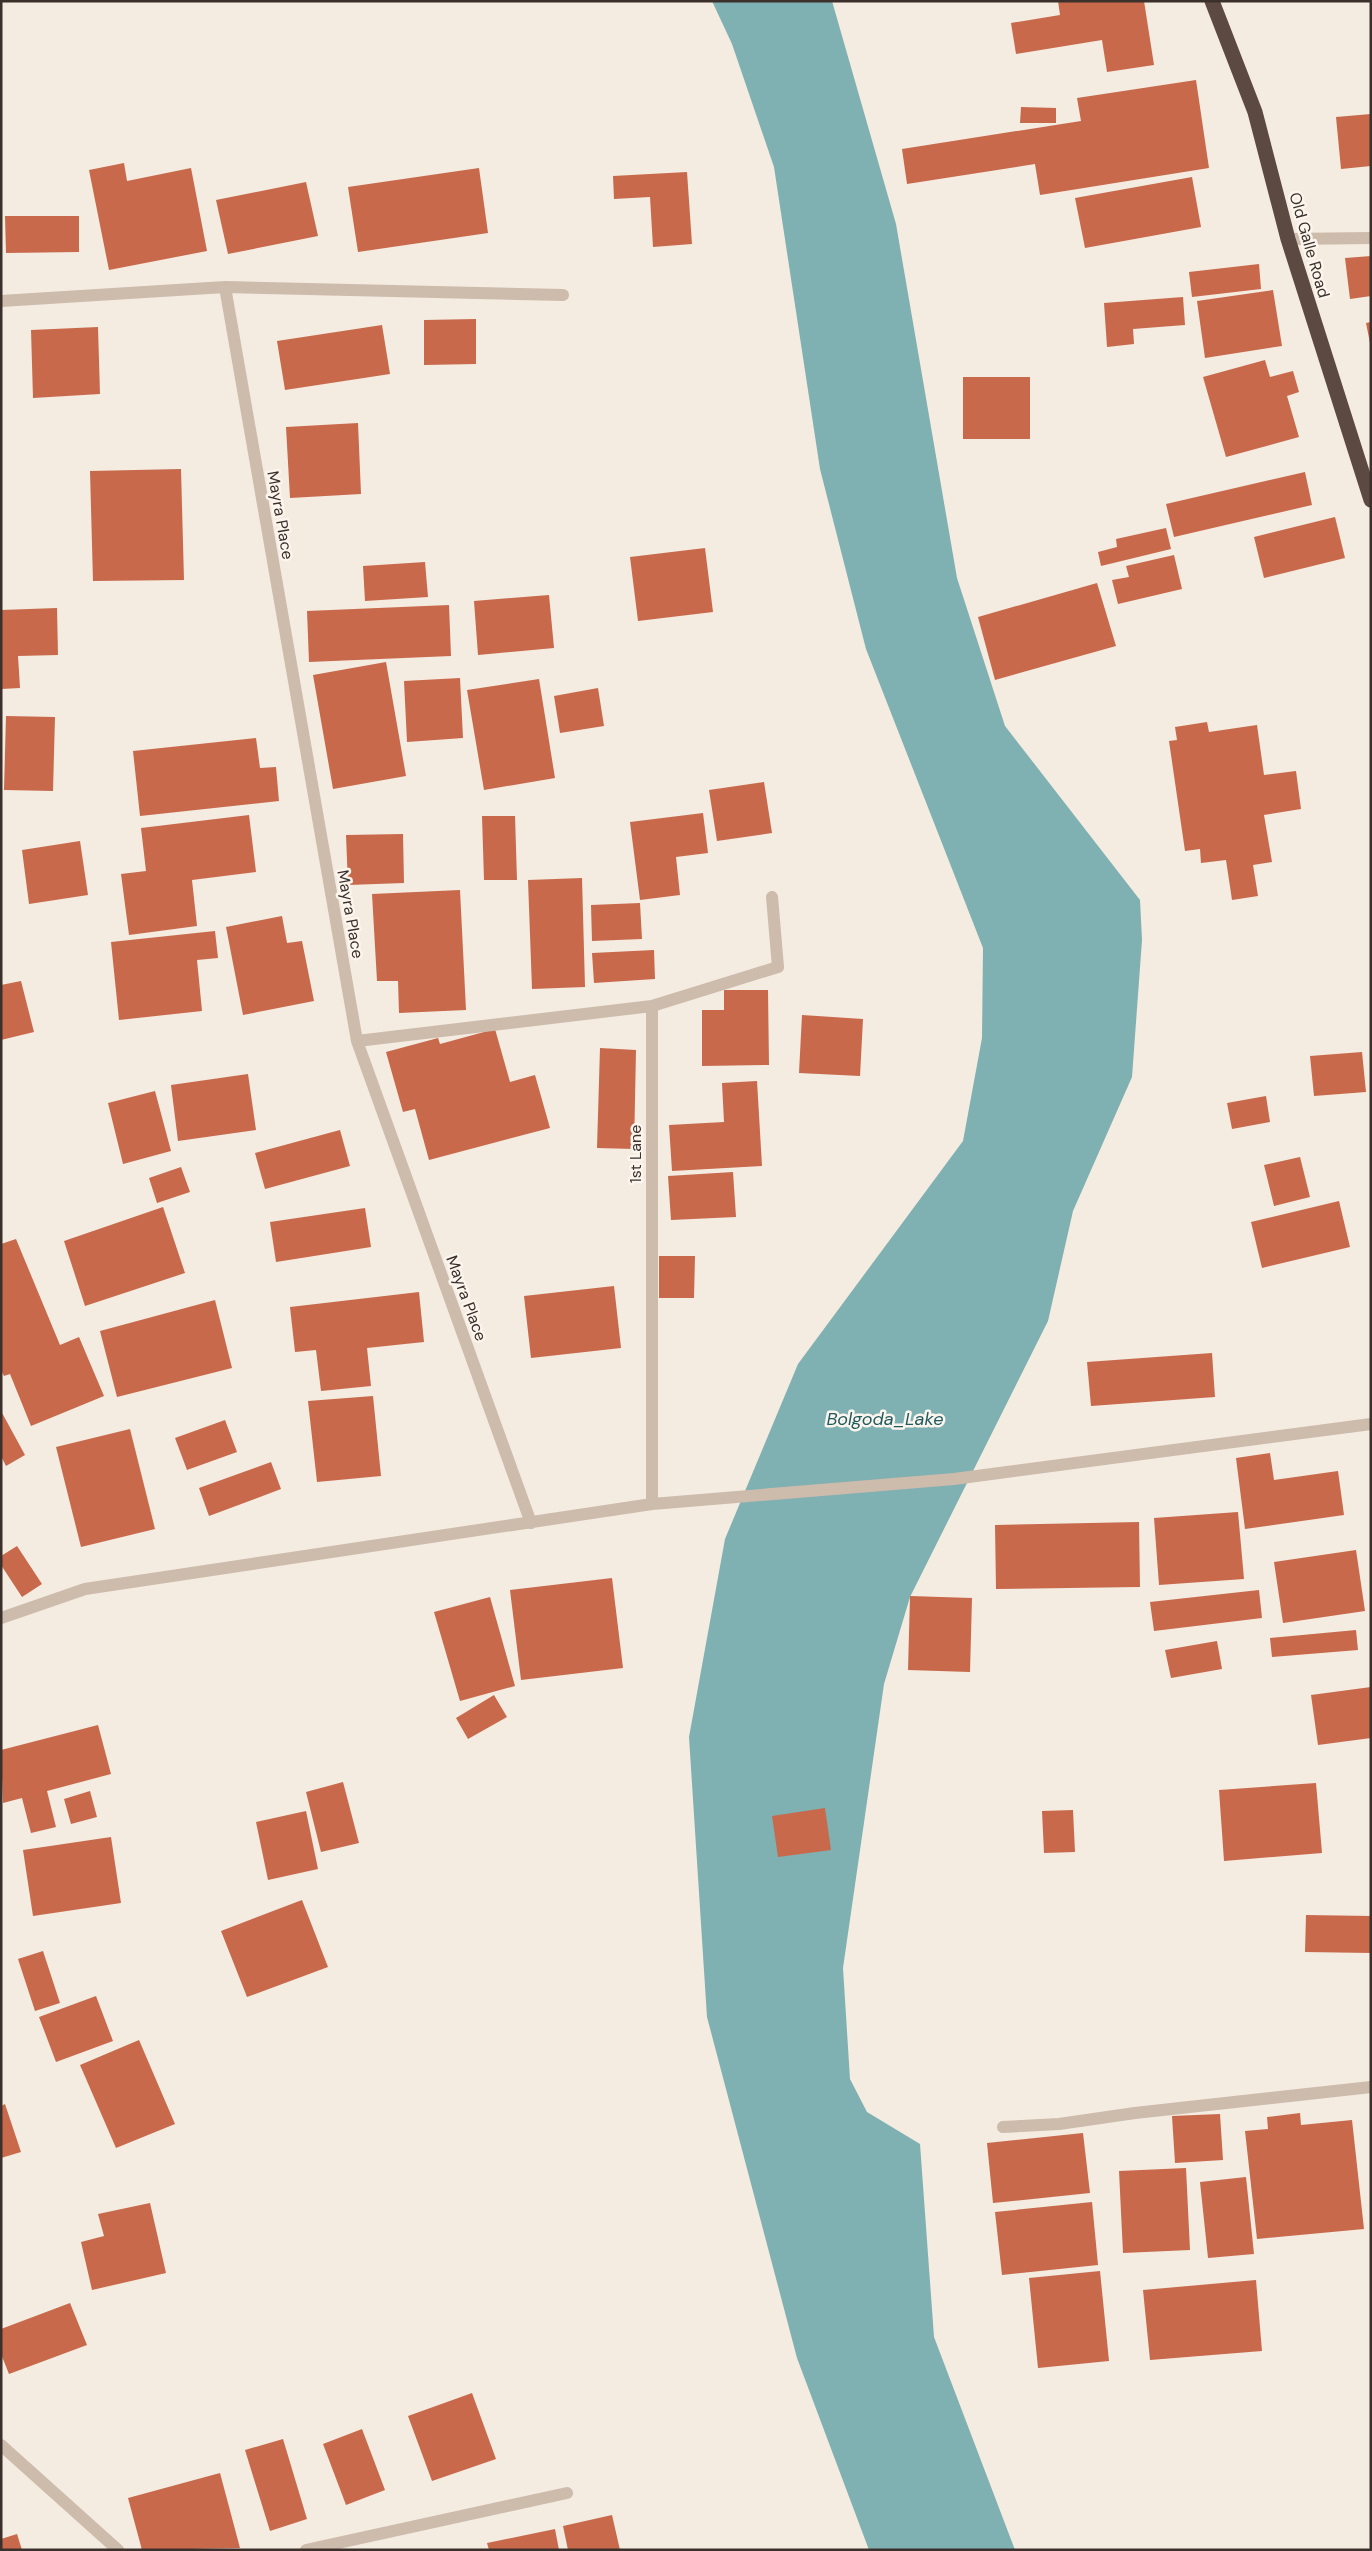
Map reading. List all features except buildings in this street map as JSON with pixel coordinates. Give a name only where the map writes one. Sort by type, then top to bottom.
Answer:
[{"type":"highway","name":"Old Galle Road","points":[[1212,1],[1255,112],[1288,239],[1371,500]]},
{"type":"street","points":[[1288,239],[1371,238]]},
{"type":"street","points":[[1,301],[225,287],[563,295]]},
{"type":"street","name":"Mayra Place","points":[[225,287],[357,1041],[531,1523]]},
{"type":"street","points":[[357,1041],[652,1006],[778,967],[772,897]]},
{"type":"street","name":"1st Lane","points":[[652,1006],[652,1504]]},
{"type":"street","points":[[1,1618],[84,1589],[652,1504],[671,1504],[954,1479],[1371,1424]]},
{"type":"street","points":[[1003,2127],[1059,2124],[1135,2113],[1371,2087]]},
{"type":"street","points":[[1,2445],[118,2550]]},
{"type":"street","points":[[306,2550],[567,2493]]},
{"type":"water","name":"Bolgoda_Lake","points":[[712,1],[832,1],[896,224],[957,578],[1005,726],[1140,900],[1142,940],[1132,1077],[1073,1211],[1048,1321],[910,1597],[884,1684],[843,1968],[850,2079],[867,2112],[920,2144],[934,2337],[1015,2550],[869,2550],[797,2358],[707,2017],[689,1737],[725,1539],[798,1364],[963,1141],[982,1038],[983,948],[866,649],[820,469],[774,167],[732,44]]}]
